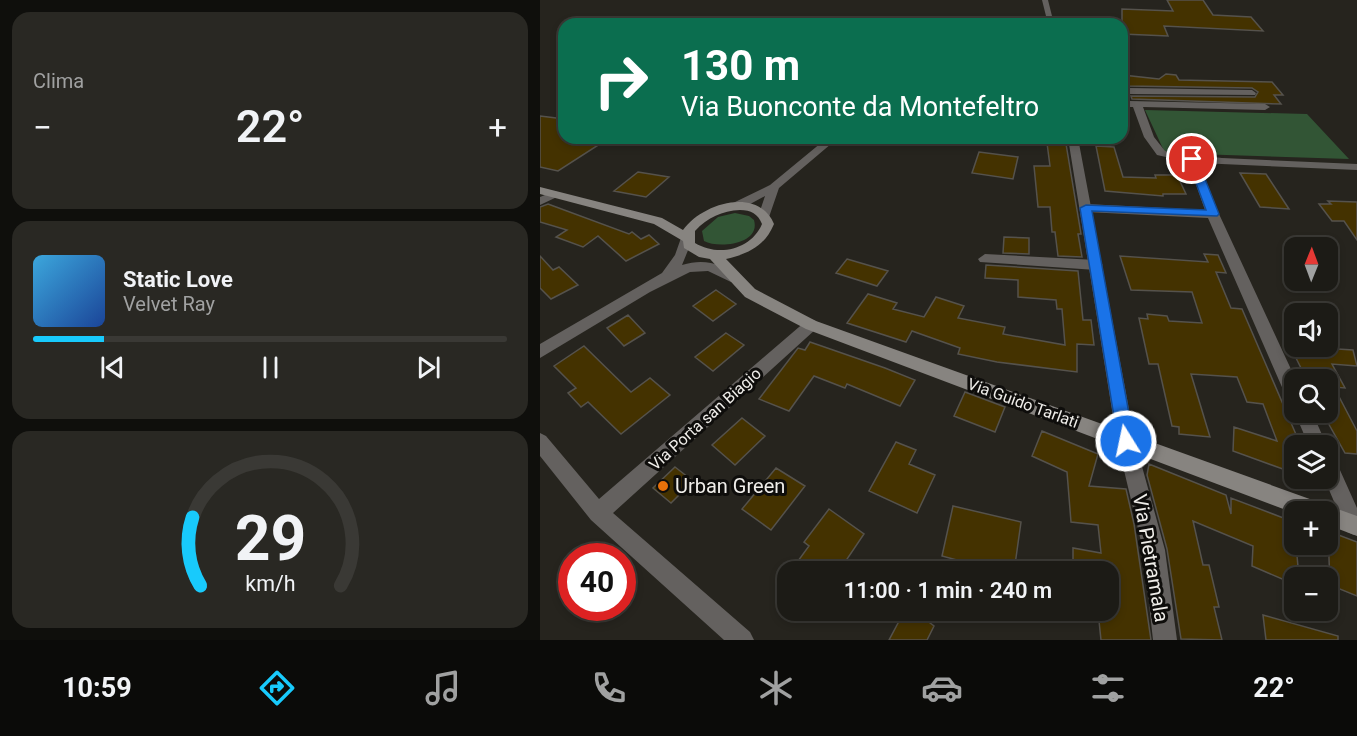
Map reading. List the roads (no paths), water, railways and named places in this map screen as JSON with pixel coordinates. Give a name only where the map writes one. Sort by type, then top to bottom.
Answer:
[{"type":"main road","points":[[540,190],[658,221],[687,238],[694,251],[715,256],[747,249]]},
{"type":"main road","points":[[658,221],[705,215],[737,206],[749,206],[765,214],[769,227],[765,235],[747,249],[737,266],[736,279]]},
{"type":"main road","points":[[687,238],[689,230],[705,215]]},
{"type":"main road","name":"Via Guido Tarlati","points":[[715,256],[760,300],[811,325],[1288,501]]},
{"type":"main road","points":[[1338,519],[1356,525]]},
{"type":"street","points":[[1045,0],[1050,18]]},
{"type":"street","points":[[1128,91],[1252,93]]},
{"type":"street","points":[[1128,104],[1265,107]]},
{"type":"street","points":[[1137,104],[1154,147],[1162,155],[1192,159],[1357,167]]},
{"type":"street","points":[[737,206],[774,187],[826,144]]},
{"type":"street","name":"Via Pietramala","points":[[1074,144],[1126,441],[1154,550],[1165,640]]},
{"type":"street","points":[[1192,159],[1213,214],[1284,371]]},
{"type":"street","points":[[765,214],[774,187]]},
{"type":"street","points":[[540,201],[555,194]]},
{"type":"street","points":[[1086,208],[1213,214]]},
{"type":"street","points":[[667,277],[681,256],[687,238]]},
{"type":"street","points":[[540,352],[667,277],[715,256]]},
{"type":"street","points":[[985,259],[1096,265]]},
{"type":"street","points":[[695,265],[715,268],[736,279]]},
{"type":"street","name":"Via Porta san Biagio","points":[[598,513],[811,325]]},
{"type":"street","points":[[540,442],[598,513],[742,640]]},
{"type":"street","points":[[1338,487],[1356,525]]},
{"type":"place","name":"Urban Green","points":[[663,486]]}]
